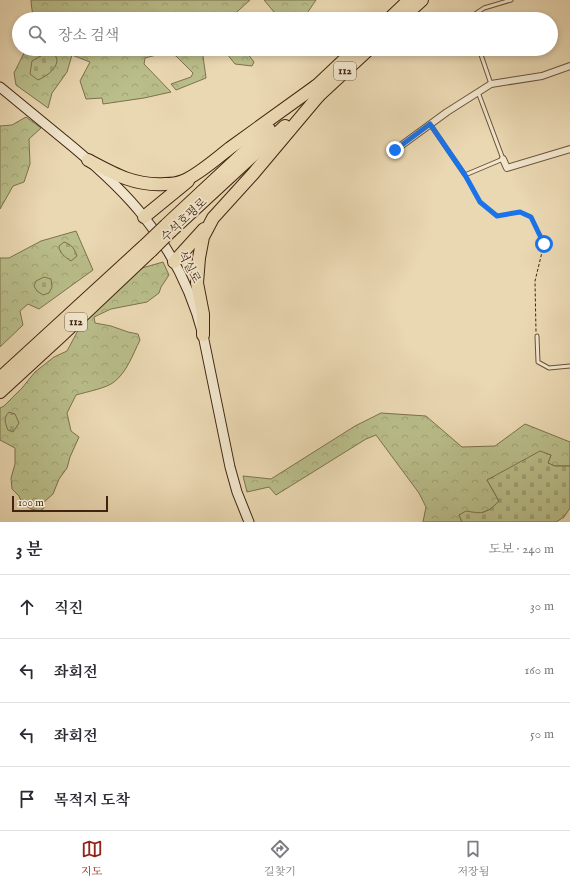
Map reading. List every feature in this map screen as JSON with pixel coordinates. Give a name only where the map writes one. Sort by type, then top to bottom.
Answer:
[{"type":"highway","points":[[396,12],[409,0]]},
{"type":"highway","points":[[409,12],[422,0]]},
{"type":"highway","name":"수석호평로","points":[[319,89],[350,56]]},
{"type":"highway","name":"수석호평로","points":[[0,392],[61,336],[169,228],[319,89],[359,56]]},
{"type":"highway","points":[[88,160],[113,173],[140,183],[166,184],[183,181],[319,89]]},
{"type":"highway","points":[[174,262],[254,174],[319,89]]},
{"type":"highway","points":[[144,217],[184,185],[194,174]]},
{"type":"highway","points":[[204,335],[203,314],[197,282],[198,258],[203,237],[213,218]]},
{"type":"highway","name":"수석호평로","points":[[0,378],[148,248]]},
{"type":"street","points":[[395,150],[447,112],[491,84],[542,76],[570,66]]},
{"type":"street","name":"석실로","points":[[0,87],[88,160],[126,196],[144,217],[166,248],[192,299],[204,335],[230,467],[237,492],[249,522]]},
{"type":"street","points":[[503,159],[507,168],[570,149]]},
{"type":"lane","points":[[478,12],[484,8],[512,0]]},
{"type":"lane","points":[[481,56],[491,84]]},
{"type":"lane","points":[[430,124],[465,175],[503,159],[478,92]]},
{"type":"lane","points":[[537,336],[538,362],[549,368],[570,366]]},
{"type":"path","points":[[465,175],[480,202],[497,216],[520,212],[531,217],[544,244],[535,281],[537,336]]},
{"type":"green space","points":[[31,0],[250,0],[237,12],[32,12]]},
{"type":"green space","points":[[264,0],[316,0],[308,12],[274,12]]},
{"type":"green space","points":[[22,56],[72,56],[67,72],[52,93],[48,108],[16,85],[14,73]]},
{"type":"green space","points":[[41,56],[55,56],[57,60],[55,67],[50,73],[38,80],[30,74],[32,61]]},
{"type":"green space","points":[[75,56],[153,56],[145,58],[144,64],[171,92],[144,98],[103,104],[102,98],[86,99],[80,81],[90,62]]},
{"type":"green space","points":[[176,56],[203,56],[206,78],[176,90],[171,84],[191,77],[193,73]]},
{"type":"green space","points":[[229,56],[249,56],[254,62],[252,66],[235,64]]},
{"type":"green space","points":[[26,117],[41,128],[29,139],[30,164],[24,182],[13,186],[0,209],[0,126],[12,125]]},
{"type":"green space","points":[[76,231],[93,270],[39,309],[28,304],[20,311],[23,325],[0,347],[0,258],[9,258],[41,241]]},
{"type":"green space","points":[[64,242],[71,245],[76,253],[77,256],[71,261],[60,251],[59,246]]},
{"type":"green space","points":[[163,262],[169,275],[159,293],[147,302],[111,309],[94,317],[95,323],[138,334],[140,340],[126,368],[119,378],[102,388],[76,395],[67,413],[71,431],[79,437],[67,468],[59,479],[53,494],[43,503],[44,508],[40,511],[31,509],[22,503],[19,496],[12,489],[11,478],[15,464],[15,448],[0,440],[0,408],[4,406],[22,388],[35,372],[54,357],[67,351],[82,323],[125,282],[142,268]]},
{"type":"green space","points":[[44,277],[51,279],[52,287],[49,293],[43,295],[37,291],[34,286],[36,281]]},
{"type":"green space","points":[[9,412],[15,414],[19,423],[13,432],[8,430],[5,423],[5,419]]},
{"type":"green space","points":[[381,413],[426,416],[462,447],[495,446],[525,424],[570,442],[570,466],[555,466],[548,463],[551,455],[487,480],[499,501],[491,509],[481,513],[459,515],[462,522],[423,522],[426,507],[419,493],[376,435],[366,439],[276,495],[269,487],[247,492],[243,476],[271,479],[355,426]]},
{"type":"green space","points":[[540,451],[551,455],[548,463],[555,466],[570,466],[570,508],[564,517],[556,522],[462,522],[459,515],[466,511],[476,513],[484,512],[499,501],[487,480]]},
{"type":"route","points":[[395,150],[430,124],[465,175],[480,202],[497,216],[520,212],[531,217],[544,244]]}]
